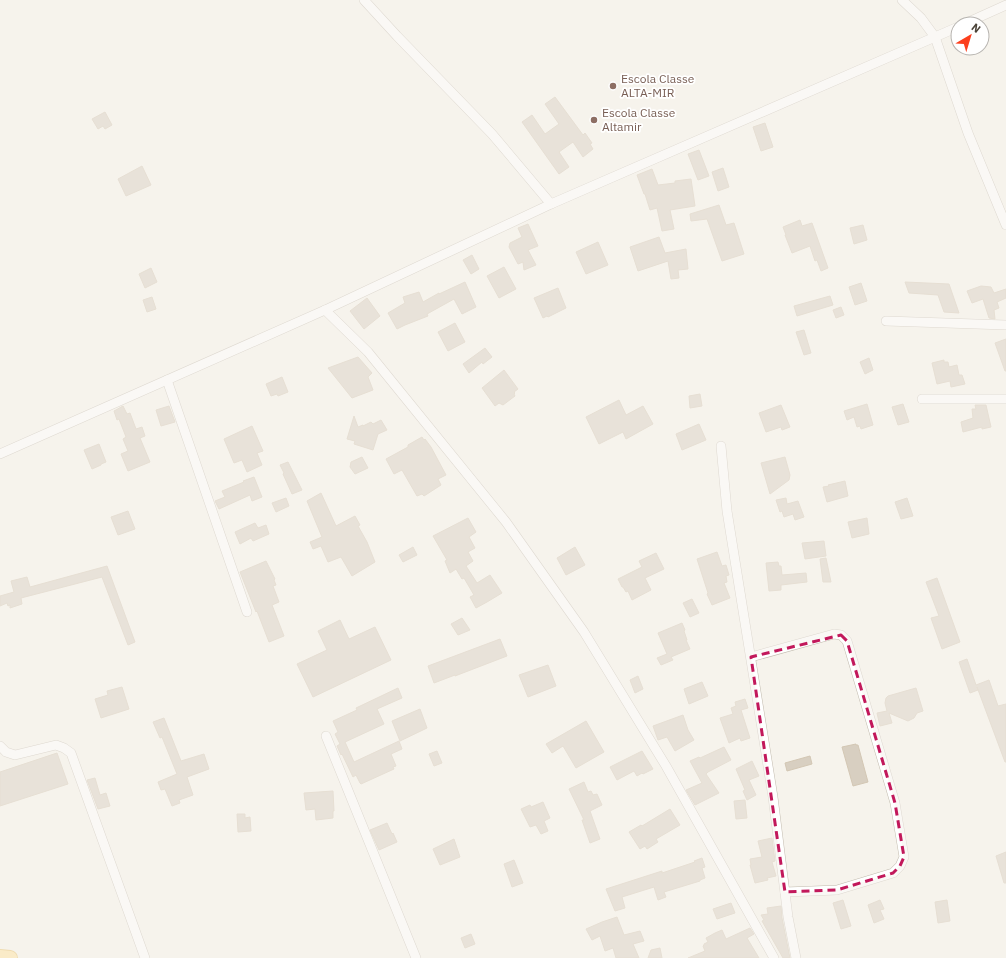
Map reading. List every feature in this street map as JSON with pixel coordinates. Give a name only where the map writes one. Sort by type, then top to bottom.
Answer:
[{"type":"main road","points":[[0,957],[10,958]]},
{"type":"street","points":[[364,0],[492,134],[551,204]]},
{"type":"street","points":[[902,0],[921,18],[935,37],[968,133],[1006,225]]},
{"type":"street","points":[[983,16],[1006,6]]},
{"type":"street","points":[[0,454],[325,310],[551,204],[950,30]]},
{"type":"street","points":[[325,310],[368,352],[502,516],[580,626],[666,766],[774,958]]},
{"type":"street","points":[[886,321],[1006,325]]},
{"type":"street","points":[[167,380],[248,612]]},
{"type":"street","points":[[922,399],[1006,399]]},
{"type":"street","points":[[721,446],[727,512],[773,797],[788,917],[796,958]]},
{"type":"street","points":[[750,657],[834,634],[841,634],[847,641],[895,803],[904,857],[900,866],[893,873],[836,890],[785,892]]},
{"type":"street","points":[[326,736],[416,958]]},
{"type":"street","points":[[0,746],[6,752],[15,755],[56,746],[64,748],[71,753],[145,958]]},
{"type":"highlighted area","points":[[841,635],[847,641],[895,803],[904,857],[900,866],[893,873],[837,890],[785,892],[751,657]]},
{"type":"building","points":[[555,97],[583,135],[585,133],[592,143],[590,144],[593,149],[583,157],[573,142],[559,152],[569,167],[559,174],[522,122],[532,115],[545,134],[559,124],[545,104]]},
{"type":"building","points":[[105,112],[112,125],[105,129],[103,126],[98,129],[92,119]]},
{"type":"building","points":[[765,123],[773,147],[761,151],[753,127]]},
{"type":"building","points":[[699,150],[709,176],[698,180],[688,154]]},
{"type":"building","points":[[142,166],[151,185],[126,196],[118,179]]},
{"type":"building","points":[[723,168],[729,187],[718,191],[712,172]]},
{"type":"building","points":[[652,169],[658,185],[691,179],[695,206],[670,210],[674,229],[662,231],[657,208],[650,210],[637,175]]},
{"type":"building","points":[[719,205],[726,225],[734,223],[744,254],[722,261],[707,219],[691,221],[690,214]]},
{"type":"building","points":[[800,220],[802,226],[812,223],[828,268],[821,271],[817,260],[815,261],[810,246],[792,253],[783,227]]},
{"type":"building","points":[[528,224],[538,246],[528,250],[536,265],[524,270],[523,262],[518,264],[509,247],[510,243],[522,237],[518,228]]},
{"type":"building","points":[[863,225],[867,240],[854,244],[850,228]]},
{"type":"building","points":[[659,237],[665,253],[686,249],[688,269],[678,270],[679,278],[671,279],[668,261],[638,271],[630,247]]},
{"type":"building","points":[[598,242],[608,265],[586,274],[576,252]]},
{"type":"building","points":[[472,255],[479,269],[471,274],[463,260]]},
{"type":"building","points":[[504,267],[516,289],[499,298],[487,276]]},
{"type":"building","points":[[151,268],[157,282],[145,288],[139,274]]},
{"type":"building","points":[[465,282],[476,307],[462,314],[454,299],[427,314],[428,316],[397,329],[388,313],[405,303],[403,297],[419,292],[423,302],[439,293]]},
{"type":"building","points":[[905,282],[949,284],[959,313],[944,312],[938,295],[909,293]]},
{"type":"building","points":[[861,283],[867,301],[855,305],[849,287]]},
{"type":"building","points":[[981,286],[991,287],[994,293],[1006,289],[1006,298],[997,302],[999,308],[994,310],[995,319],[989,318],[983,299],[972,303],[967,291]]},
{"type":"building","points":[[558,288],[566,308],[543,318],[534,298]]},
{"type":"building","points":[[830,296],[833,305],[797,316],[794,306]]},
{"type":"building","points":[[152,297],[156,309],[147,312],[143,300]]},
{"type":"building","points":[[367,298],[380,316],[364,329],[350,311]]},
{"type":"building","points":[[841,307],[844,315],[836,318],[833,310]]},
{"type":"building","points":[[455,323],[465,342],[448,351],[438,332]]},
{"type":"building","points":[[804,330],[811,353],[804,355],[796,332]]},
{"type":"building","points":[[1006,339],[1006,371],[1005,371],[995,343]]},
{"type":"building","points":[[485,348],[492,357],[483,364],[482,362],[469,373],[463,364]]},
{"type":"building","points":[[358,357],[372,373],[368,377],[373,390],[352,398],[328,368]]},
{"type":"building","points":[[869,358],[873,370],[865,374],[860,362]]},
{"type":"building","points":[[944,360],[944,362],[948,362],[949,367],[957,365],[959,375],[962,375],[965,384],[951,387],[950,381],[937,384],[932,363]]},
{"type":"building","points":[[504,370],[518,389],[514,392],[515,396],[503,405],[499,403],[495,406],[482,388]]},
{"type":"building","points":[[282,377],[288,392],[278,396],[277,394],[271,396],[266,384]]},
{"type":"building","points":[[700,394],[702,406],[690,408],[689,396]]},
{"type":"building","points":[[619,400],[626,415],[643,406],[653,424],[626,439],[623,432],[599,444],[586,417]]},
{"type":"building","points":[[867,404],[873,425],[861,429],[860,426],[857,427],[854,417],[847,420],[844,411]]},
{"type":"building","points":[[903,404],[909,422],[898,425],[892,407]]},
{"type":"building","points":[[781,405],[790,427],[782,430],[781,427],[766,432],[759,413]]},
{"type":"building","points":[[975,405],[986,405],[991,427],[982,429],[982,427],[963,432],[961,422],[973,418],[972,409],[976,409]]},
{"type":"building","points":[[123,406],[127,414],[130,413],[136,429],[142,427],[145,436],[140,438],[150,462],[128,471],[121,454],[128,451],[123,439],[126,437],[114,411]]},
{"type":"building","points":[[169,406],[175,422],[161,426],[156,410]]},
{"type":"building","points":[[354,416],[358,427],[371,422],[373,424],[381,420],[387,430],[378,434],[373,450],[354,444],[355,441],[347,439]]},
{"type":"building","points":[[699,424],[706,440],[682,450],[676,434]]},
{"type":"building","points":[[252,426],[263,451],[257,453],[262,465],[247,472],[242,460],[234,463],[224,439]]},
{"type":"building","points":[[422,437],[431,447],[446,475],[438,479],[441,485],[424,496],[422,494],[417,496],[402,470],[394,474],[386,459],[408,447],[408,445]]},
{"type":"building","points":[[99,444],[106,462],[92,469],[84,450]]},
{"type":"building","points":[[362,457],[368,468],[355,474],[350,467],[351,462]]},
{"type":"building","points":[[785,457],[790,475],[789,480],[770,494],[761,463]]},
{"type":"building","points":[[288,462],[302,490],[292,494],[280,465]]},
{"type":"building","points":[[254,477],[262,497],[252,501],[250,495],[219,509],[215,501],[225,497],[222,491]]},
{"type":"building","points":[[845,481],[848,496],[827,502],[823,487]]},
{"type":"building","points":[[321,493],[336,526],[355,516],[360,525],[358,526],[367,542],[375,562],[352,576],[341,557],[328,562],[321,546],[313,549],[310,542],[322,537],[307,501]]},
{"type":"building","points":[[286,498],[289,506],[276,512],[272,503]]},
{"type":"building","points":[[786,498],[787,504],[798,501],[804,517],[795,520],[793,514],[784,517],[782,511],[780,512],[776,500]]},
{"type":"building","points":[[907,498],[913,516],[901,519],[895,502]]},
{"type":"building","points":[[128,511],[135,529],[118,535],[111,517]]},
{"type":"building","points":[[468,518],[476,532],[469,537],[475,548],[468,552],[473,561],[466,566],[477,583],[490,575],[502,593],[476,608],[470,597],[474,595],[464,578],[462,579],[456,569],[450,573],[445,561],[447,560],[433,536]]},
{"type":"building","points":[[867,518],[869,534],[852,538],[848,522]]},
{"type":"building","points":[[255,523],[258,528],[266,525],[269,534],[253,541],[251,538],[240,544],[235,532]]},
{"type":"building","points":[[824,541],[826,556],[805,559],[802,543]]},
{"type":"building","points":[[413,547],[417,555],[403,562],[399,555]]},
{"type":"building","points":[[575,547],[585,565],[566,575],[557,558]]},
{"type":"building","points":[[717,552],[722,566],[726,565],[729,575],[726,576],[727,582],[724,583],[730,598],[712,605],[707,594],[708,593],[697,559]]},
{"type":"building","points":[[656,553],[664,569],[645,578],[651,590],[632,600],[628,591],[626,592],[618,579],[642,567],[639,561]]},
{"type":"building","points":[[826,558],[831,582],[823,582],[820,559]]},
{"type":"building","points":[[266,561],[275,579],[276,585],[273,586],[279,602],[272,605],[284,636],[269,642],[240,572]]},
{"type":"building","points":[[778,562],[779,566],[781,566],[782,575],[806,573],[807,582],[781,585],[781,590],[769,591],[766,563]]},
{"type":"building","points":[[107,566],[135,642],[128,645],[102,577],[21,598],[22,604],[10,608],[10,605],[8,606],[7,603],[0,606],[0,596],[14,592],[11,581],[27,577],[30,587]]},
{"type":"building","points":[[937,578],[960,642],[942,649],[931,618],[939,616],[926,582]]},
{"type":"building","points":[[692,599],[699,613],[690,617],[683,603]]},
{"type":"building","points":[[462,618],[470,630],[458,635],[451,624]]},
{"type":"building","points":[[340,620],[349,639],[375,627],[391,660],[313,697],[297,664],[327,650],[318,631]]},
{"type":"building","points":[[682,623],[690,649],[671,657],[673,660],[661,665],[657,658],[667,654],[658,633]]},
{"type":"building","points":[[500,639],[507,656],[434,683],[428,666]]},
{"type":"building","points":[[967,659],[976,685],[989,680],[998,706],[1006,704],[1006,762],[977,687],[978,690],[970,693],[959,662]]},
{"type":"building","points":[[548,665],[556,686],[528,697],[519,675]]},
{"type":"building","points":[[638,676],[643,689],[635,693],[630,680]]},
{"type":"building","points":[[702,682],[708,696],[689,704],[684,689]]},
{"type":"building","points":[[122,687],[129,709],[101,718],[95,699],[108,695],[107,691]]},
{"type":"building","points":[[398,688],[402,698],[377,709],[384,724],[345,742],[354,762],[399,741],[402,749],[391,754],[396,766],[393,767],[394,769],[361,784],[356,775],[353,777],[337,746],[340,744],[335,734],[338,732],[333,721]]},
{"type":"building","points":[[916,688],[923,711],[917,713],[914,718],[908,721],[889,713],[892,723],[880,726],[877,713],[887,711],[885,703],[886,698],[888,696]]},
{"type":"building","points":[[745,699],[748,708],[741,710],[750,738],[741,741],[740,738],[729,743],[720,718],[733,714],[731,708],[736,706],[735,702]]},
{"type":"building","points":[[420,709],[427,728],[400,741],[392,721]]},
{"type":"building","points":[[683,715],[688,730],[694,740],[675,751],[667,737],[658,740],[653,726]]},
{"type":"building","points":[[164,718],[181,761],[204,754],[209,769],[187,777],[193,795],[179,800],[180,803],[172,806],[165,789],[161,790],[158,782],[177,774],[162,737],[160,738],[153,722]]},
{"type":"building","points":[[586,721],[604,752],[576,768],[563,746],[552,753],[546,744]]},
{"type":"building","points":[[856,744],[858,745],[868,782],[853,786],[842,747]]},
{"type":"building","points":[[724,747],[731,760],[706,774],[719,793],[695,805],[686,790],[702,783],[690,761]]},
{"type":"building","points":[[437,751],[442,763],[434,766],[429,754]]},
{"type":"building","points":[[642,751],[653,769],[637,776],[634,771],[617,780],[610,767]]},
{"type":"building","points":[[57,753],[68,784],[0,806],[0,772]]},
{"type":"building","points":[[810,756],[812,764],[787,771],[785,763]]},
{"type":"building","points":[[752,761],[759,776],[749,780],[756,795],[747,800],[743,791],[745,790],[736,769]]},
{"type":"building","points":[[95,778],[100,795],[106,793],[110,806],[98,809],[87,780]]},
{"type":"building","points":[[584,782],[588,792],[591,791],[593,795],[597,794],[602,805],[590,811],[600,839],[590,843],[582,820],[584,820],[569,789]]},
{"type":"building","points":[[333,791],[333,818],[316,820],[315,809],[306,810],[304,793]]},
{"type":"building","points":[[745,800],[747,818],[736,819],[734,801]]},
{"type":"building","points":[[543,802],[550,818],[544,821],[548,831],[541,834],[536,825],[530,827],[521,809]]},
{"type":"building","points":[[670,809],[680,825],[656,839],[658,842],[647,849],[645,846],[640,849],[629,832]]},
{"type":"building","points":[[237,814],[245,814],[245,818],[250,817],[251,831],[238,832]]},
{"type":"building","points":[[387,823],[397,842],[379,850],[370,830]]},
{"type":"building","points":[[772,838],[775,861],[772,862],[776,876],[767,878],[768,880],[755,883],[750,865],[750,859],[762,857],[758,841]]},
{"type":"building","points":[[454,839],[460,857],[440,865],[433,849]]},
{"type":"building","points":[[1006,852],[1006,883],[1004,883],[996,856]]},
{"type":"building","points":[[702,858],[705,867],[702,868],[705,878],[700,881],[664,892],[666,897],[658,900],[654,887],[622,897],[625,908],[615,911],[606,889],[662,871],[662,873],[695,862],[694,861]]},
{"type":"building","points":[[514,860],[523,883],[512,887],[504,864]]},
{"type":"building","points":[[843,900],[851,926],[841,929],[833,903]]},
{"type":"building","points":[[880,900],[884,909],[880,910],[884,919],[874,923],[868,905]]},
{"type":"building","points":[[947,900],[950,921],[938,923],[935,902]]},
{"type":"building","points":[[731,903],[735,913],[717,919],[713,909]]},
{"type":"building","points":[[781,906],[790,958],[783,958],[762,921],[764,920],[761,915],[768,914],[767,908]]},
{"type":"building","points":[[617,917],[624,935],[640,931],[644,941],[633,944],[639,958],[616,958],[613,948],[605,951],[600,936],[592,940],[586,929]]},
{"type":"building","points":[[750,928],[754,934],[747,938],[759,958],[688,958],[705,951],[703,946],[708,942],[706,938],[715,933],[722,930],[726,939]]},
{"type":"building","points":[[471,934],[475,944],[465,948],[461,938]]},
{"type":"building","points":[[660,948],[662,958],[648,958],[651,950]]},
{"type":"place","name":"Escola Classe ALTA-MIR","points":[[613,86]]},
{"type":"place","name":"Escola Classe Altamir","points":[[594,120]]}]
